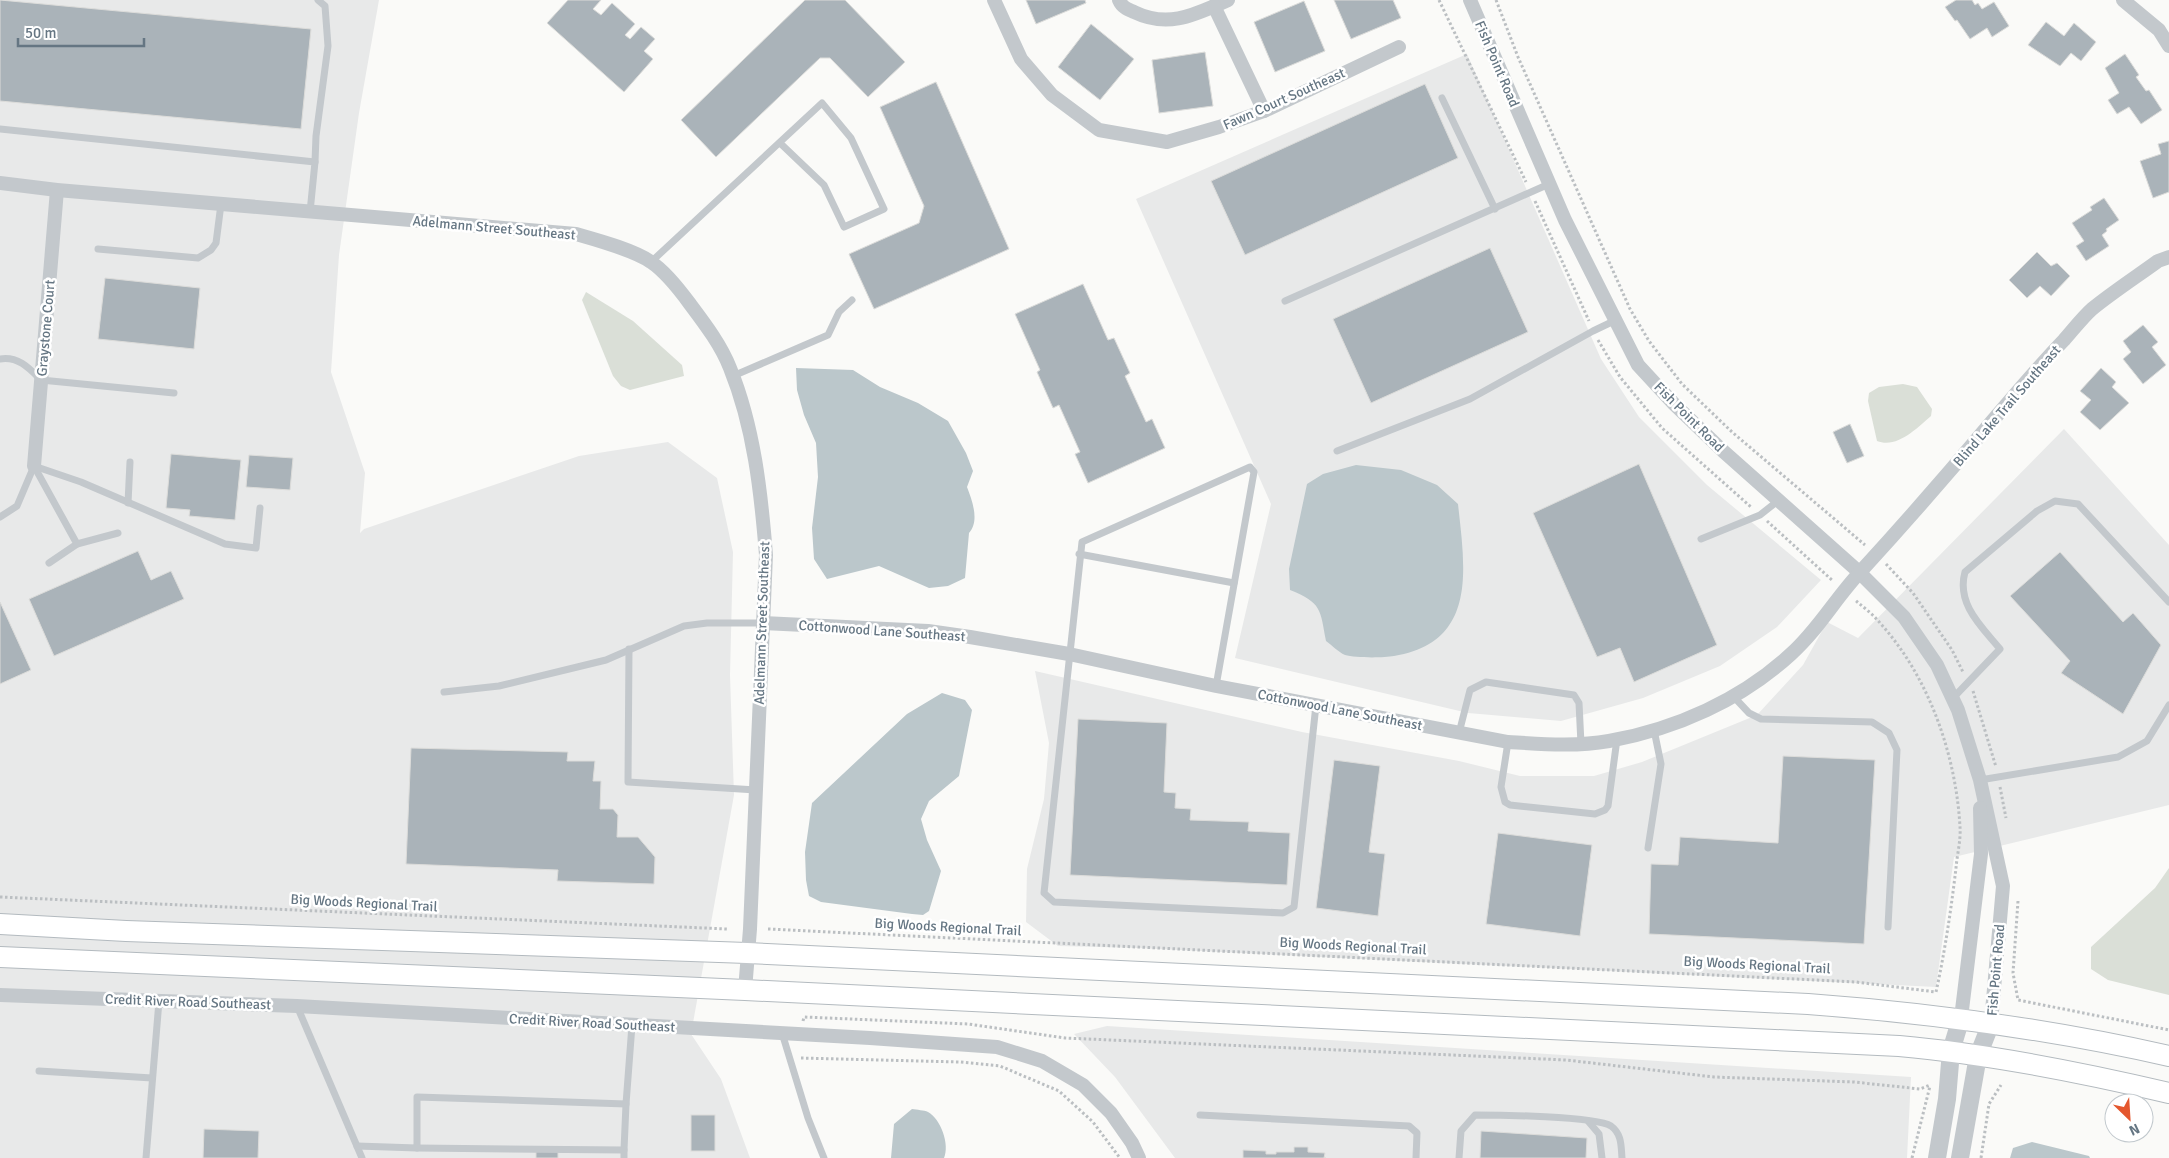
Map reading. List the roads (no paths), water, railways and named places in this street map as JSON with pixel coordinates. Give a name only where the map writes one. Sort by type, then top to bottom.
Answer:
[{"type":"main road","points":[[0,924],[747,953],[1808,1004],[1962,1018],[2063,1035],[2169,1056]]},
{"type":"main road","points":[[0,957],[745,990],[1899,1046],[1951,1051],[2169,1093]]},
{"type":"street","name":"Fawn Court Southeast","points":[[994,0],[1021,59],[1052,95],[1099,130],[1167,142],[1219,127],[1264,111],[1399,47]]},
{"type":"street","points":[[1119,0],[1122,6],[1148,19],[1182,19],[1228,0]]},
{"type":"street","name":"Fish Point Road","points":[[1470,0],[1549,184],[1638,365],[1674,404],[1859,572],[1904,617],[1938,665],[1953,698],[1980,780],[2003,886],[1990,1023],[1978,1056],[1960,1158]]},
{"type":"street","points":[[2122,0],[2159,30],[2169,46]]},
{"type":"street","points":[[1214,6],[1264,111]]},
{"type":"street","name":"Adelmann Street Southeast","points":[[0,183],[57,190],[576,234],[609,244],[651,262],[679,289],[709,328],[733,376],[744,408],[762,500],[766,555],[745,990]]},
{"type":"street","name":"Graystone Court","points":[[34,466],[57,190]]},
{"type":"street","name":"Blind Lake Trail Southeast","points":[[1859,572],[1947,476],[2031,376],[2092,309],[2158,261],[2169,257]]},
{"type":"street","name":"Cottonwood Lane Southeast","points":[[763,623],[928,631],[1069,654],[1216,686],[1508,742],[1543,745],[1581,744],[1617,739],[1686,720],[1763,678],[1792,654],[1818,627],[1859,572]]},
{"type":"street","name":"Fish Point Road","points":[[1937,1158],[1951,1051],[1962,1018],[1981,854],[1980,780]]},
{"type":"street","name":"Credit River Road Southeast","points":[[0,995],[297,1006],[997,1047],[1042,1061],[1083,1085],[1106,1108],[1132,1143],[1139,1158]]},
{"type":"lane","points":[[310,212],[316,136],[328,46],[325,6],[318,0]]},
{"type":"lane","points":[[1442,98],[1495,209]]},
{"type":"lane","points":[[651,262],[822,103],[851,138],[884,209],[844,227],[824,185],[780,143]]},
{"type":"lane","points":[[0,129],[315,162]]},
{"type":"lane","points":[[1285,301],[1549,184]]},
{"type":"lane","points":[[98,249],[198,258],[211,250],[216,243],[221,204]]},
{"type":"lane","points":[[733,376],[828,335],[839,312],[852,300]]},
{"type":"lane","points":[[1338,451],[1470,399],[1616,320]]},
{"type":"lane","points":[[0,359],[10,357],[27,366],[41,380],[174,393]]},
{"type":"lane","points":[[128,503],[130,462]]},
{"type":"lane","points":[[34,466],[81,482],[225,544],[256,548],[260,508]]},
{"type":"lane","points":[[0,517],[17,506],[34,466]]},
{"type":"lane","points":[[34,466],[77,544]]},
{"type":"lane","points":[[1216,686],[1254,472],[1250,467],[1082,542],[1044,893],[1054,902],[1283,913],[1294,907],[1316,705]]},
{"type":"lane","points":[[1701,539],[1760,515],[1780,500]]},
{"type":"lane","points":[[1953,698],[2000,649],[1970,612],[1962,584],[1966,572],[2037,511],[2055,501],[2078,504],[2169,602]]},
{"type":"lane","points":[[50,563],[77,544],[118,533]]},
{"type":"lane","points":[[1080,554],[1234,583]]},
{"type":"lane","points":[[444,692],[499,686],[606,660],[684,626],[707,622],[763,623]]},
{"type":"lane","points":[[629,649],[628,782],[756,790]]},
{"type":"lane","points":[[1459,733],[1470,690],[1486,682],[1574,695],[1579,703],[1581,744]]},
{"type":"lane","points":[[1733,696],[1749,713],[1762,719],[1872,722],[1889,733],[1897,750],[1888,927]]},
{"type":"lane","points":[[1980,780],[2118,757],[2147,741],[2169,705]]},
{"type":"lane","points":[[1648,848],[1661,764],[1654,730]]},
{"type":"lane","points":[[1508,742],[1501,787],[1505,802],[1595,814],[1605,810],[1608,806],[1617,739]]},
{"type":"lane","points":[[146,1158],[159,1001]]},
{"type":"lane","points":[[297,1006],[362,1158]]},
{"type":"lane","points":[[357,1146],[624,1154],[632,1025]]},
{"type":"lane","points":[[782,1033],[808,1118],[824,1158]]},
{"type":"lane","points":[[39,1071],[152,1078]]},
{"type":"lane","points":[[417,1148],[417,1097],[626,1104]]},
{"type":"lane","points":[[1200,1115],[1409,1126],[1417,1133],[1416,1158]]},
{"type":"lane","points":[[1459,1158],[1461,1131],[1475,1115],[1505,1115],[1588,1121],[1610,1126],[1620,1138],[1622,1158]]},
{"type":"lane","points":[[1588,1121],[1598,1134],[1602,1158]]}]
